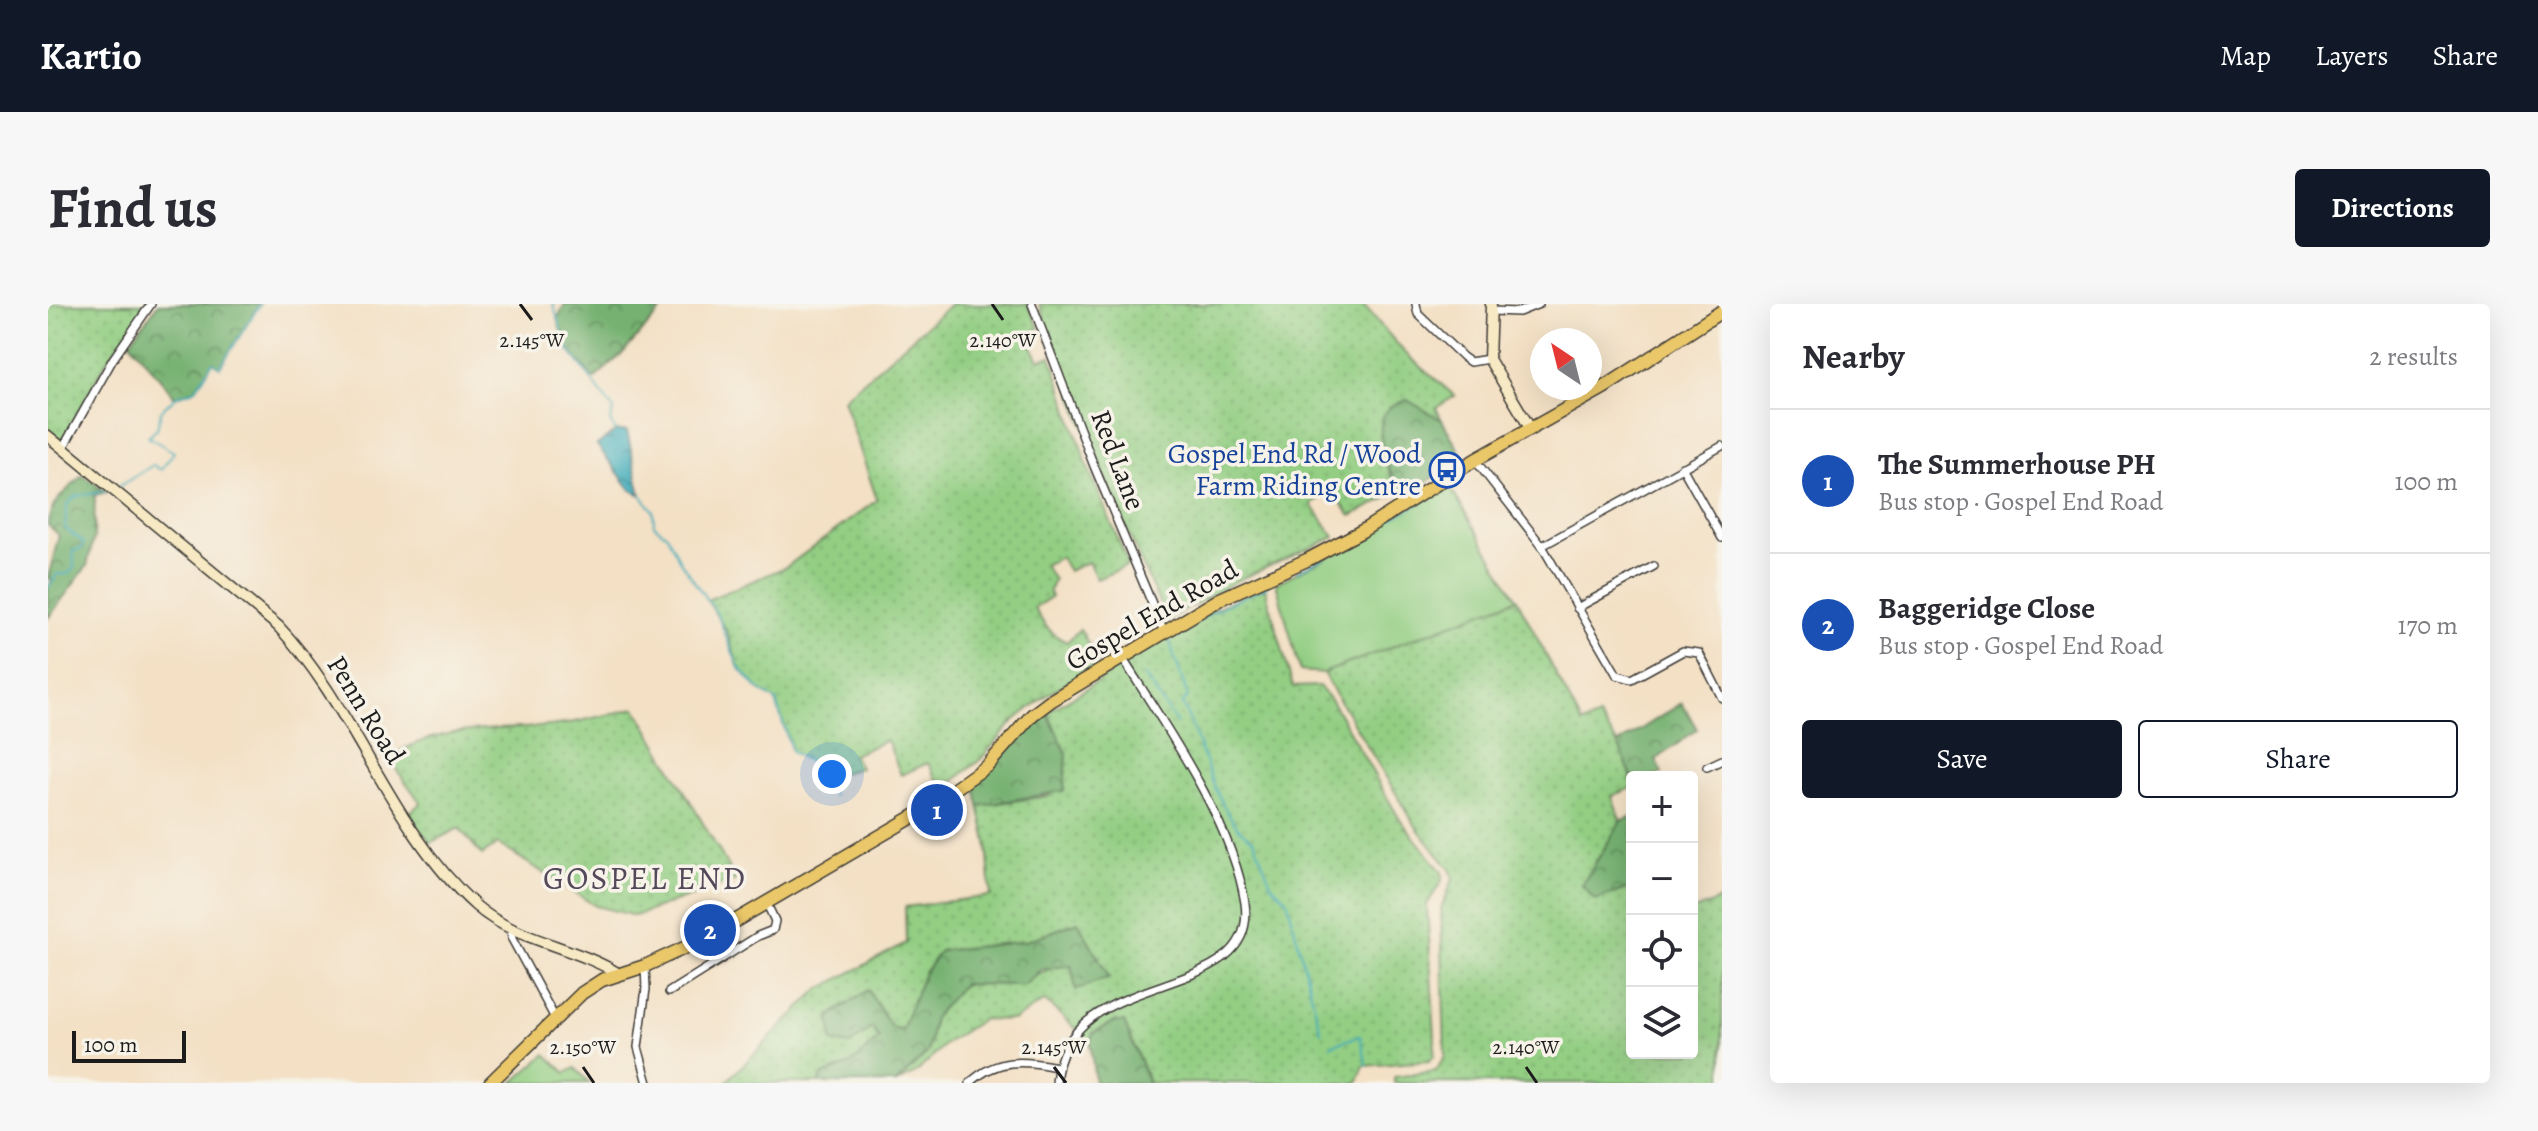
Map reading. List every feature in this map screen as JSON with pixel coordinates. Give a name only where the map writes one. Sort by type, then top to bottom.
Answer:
[{"type":"main road","name":"Gospel End Road","points":[[496,1081],[582,993],[706,938],[962,786],[988,765],[1032,715],[1164,632],[1220,599],[1334,547],[1475,460],[1614,381],[1722,311]]},
{"type":"street","points":[[64,446],[113,359],[151,304]]},
{"type":"street","name":"Red Lane","points":[[1032,304],[1094,466],[1164,632]]},
{"type":"street","points":[[1416,304],[1418,314],[1463,357],[1470,362],[1489,359]]},
{"type":"street","points":[[1530,428],[1489,359],[1491,308],[1519,312],[1539,304]]},
{"type":"street","name":"Penn Road","points":[[48,436],[64,446],[72,456],[278,626],[300,650],[368,760],[447,877],[478,907],[511,929],[576,951],[619,974]]},
{"type":"street","points":[[1542,546],[1722,446]]},
{"type":"street","points":[[1475,460],[1542,546],[1617,675],[1632,679],[1683,651],[1692,650],[1699,653],[1722,698]]},
{"type":"street","points":[[1682,467],[1722,538]]},
{"type":"street","points":[[1577,608],[1654,566]]},
{"type":"street","points":[[1056,1083],[1057,1067],[1067,1040],[1088,1019],[1143,990],[1200,972],[1221,961],[1235,946],[1244,926],[1241,889],[1210,806],[1182,752],[1123,659]]},
{"type":"street","points":[[1707,767],[1722,760]]},
{"type":"street","points":[[669,992],[758,936],[773,930],[775,921],[766,902]]},
{"type":"street","points":[[511,929],[512,939],[556,1020]]},
{"type":"street","points":[[645,966],[646,989],[638,1047],[648,1083]]},
{"type":"street","points":[[970,1083],[981,1072],[1004,1062],[1057,1067]]},
{"type":"green space","points":[[48,304],[147,304],[106,362],[62,441],[48,432]]},
{"type":"green space","points":[[158,304],[260,304],[220,367],[213,362],[196,389],[175,397],[130,342]]},
{"type":"green space","points":[[565,304],[667,304],[623,353],[594,379],[566,346],[557,319]]},
{"type":"green space","points":[[951,304],[1028,304],[1039,328],[1027,337],[1039,360],[1051,356],[1088,468],[1129,565],[1097,579],[1088,562],[1068,571],[1060,557],[1044,565],[1054,580],[1049,591],[1051,597],[1034,608],[1051,632],[1067,642],[1080,629],[1099,663],[1047,695],[1014,721],[981,759],[943,790],[928,763],[901,775],[887,740],[853,755],[860,768],[838,774],[830,783],[810,762],[792,752],[776,701],[758,689],[738,666],[727,632],[707,600],[786,567],[877,500],[843,399]]},
{"type":"green space","points":[[1039,304],[1363,304],[1404,352],[1455,396],[1436,408],[1442,420],[1407,400],[1388,468],[1399,492],[1351,516],[1332,491],[1311,504],[1335,537],[1238,580],[1167,621],[1097,462]]},
{"type":"green space","points":[[1407,400],[1442,420],[1464,459],[1407,494],[1399,492],[1391,473],[1383,449],[1381,426],[1389,408]]},
{"type":"green space","points":[[83,475],[106,492],[95,495],[94,537],[87,566],[48,618],[48,588],[52,580],[48,578],[59,535],[48,525],[49,517],[60,497]]},
{"type":"green space","points":[[1448,484],[1517,599],[1323,673],[1300,671],[1276,583],[1320,561]]},
{"type":"green space","points":[[1265,588],[1293,687],[1319,686],[1334,705],[1399,818],[1442,872],[1442,880],[1427,905],[1435,1038],[1434,1056],[1429,1061],[1364,1066],[1357,1083],[1149,1083],[1124,1022],[1114,1022],[1093,1033],[1090,1042],[1045,1001],[1014,1020],[983,1019],[946,1043],[916,1073],[896,1083],[928,1052],[934,1017],[963,984],[1024,985],[1045,971],[1064,966],[1109,977],[1078,922],[1026,941],[940,951],[924,973],[902,1030],[891,1027],[868,991],[830,1016],[872,1028],[879,1038],[853,1063],[823,1075],[818,1083],[725,1083],[818,990],[906,943],[905,907],[991,896],[987,842],[979,806],[1049,796],[1067,754],[1047,712],[1208,612]]},
{"type":"green space","points":[[1517,599],[1582,724],[1599,717],[1629,769],[1626,771],[1626,790],[1612,796],[1621,821],[1582,885],[1595,899],[1626,889],[1626,1059],[1698,1059],[1698,909],[1722,899],[1722,1083],[1394,1083],[1394,1077],[1436,1071],[1445,1056],[1441,909],[1453,879],[1451,871],[1417,828],[1323,673]]},
{"type":"green space","points":[[1682,703],[1697,729],[1656,760],[1661,771],[1629,771],[1618,744]]},
{"type":"green space","points":[[636,708],[736,880],[635,916],[596,906],[498,844],[482,855],[459,828],[430,843],[409,813],[421,803],[388,758],[408,747],[447,734],[561,725]]},
{"type":"green space","points":[[1047,712],[1067,754],[1064,791],[979,806],[974,781]]},
{"type":"green space","points":[[1626,819],[1626,889],[1595,900],[1582,885],[1621,821]]},
{"type":"green space","points":[[1078,922],[1109,977],[1076,990],[1071,965],[1042,969],[1024,985],[963,984],[934,1017],[928,1052],[896,1083],[818,1083],[823,1075],[853,1063],[879,1038],[872,1028],[850,1045],[832,1042],[830,1016],[868,990],[891,1027],[902,1030],[924,973],[940,951],[1026,941]]},
{"type":"green space","points":[[1114,1022],[1124,1022],[1149,1083],[1095,1083],[1090,1042],[1093,1033]]},
{"type":"green space","points":[[546,1054],[566,1073],[575,1068],[590,1083],[513,1083]]},
{"type":"water","points":[[616,431],[627,431],[641,495],[631,490],[597,445]]},
{"type":"waterway","points":[[118,487],[153,465],[161,470],[174,452],[148,437],[157,429],[161,411],[175,397],[196,389],[213,362],[220,367],[260,304]]},
{"type":"waterway","points":[[553,304],[566,346],[614,410],[610,422],[616,431]]},
{"type":"waterway","points":[[1434,493],[1446,485]]},
{"type":"waterway","points":[[48,588],[57,574],[68,574],[74,568],[73,551],[82,548],[84,543],[65,528],[67,505],[76,496],[108,491]]},
{"type":"waterway","points":[[641,495],[653,510],[654,525],[667,535],[680,561],[717,614],[738,666],[758,689],[776,701],[792,752],[818,770],[833,796]]},
{"type":"waterway","points":[[1388,521],[1429,498]]},
{"type":"waterway","points":[[1297,571],[1324,558]]},
{"type":"waterway","points":[[1267,586],[1225,605],[1169,640],[1188,697],[1182,704],[1220,798],[1241,830],[1254,840],[1271,884],[1287,899],[1321,1032]]},
{"type":"waterway","points":[[1144,675],[1177,724]]},
{"type":"waterway","points":[[1331,1045],[1360,1036],[1367,1066]]},
{"type":"place","name":"Gospel End Rd / Wood Farm Riding Centre","points":[[1447,470]]},
{"type":"place","name":"The Summerhouse PH","points":[[937,810]]},
{"type":"place","name":"Baggeridge Close","points":[[710,930]]},
{"type":"district","name":"GOSPEL END","points":[[645,878]]}]
